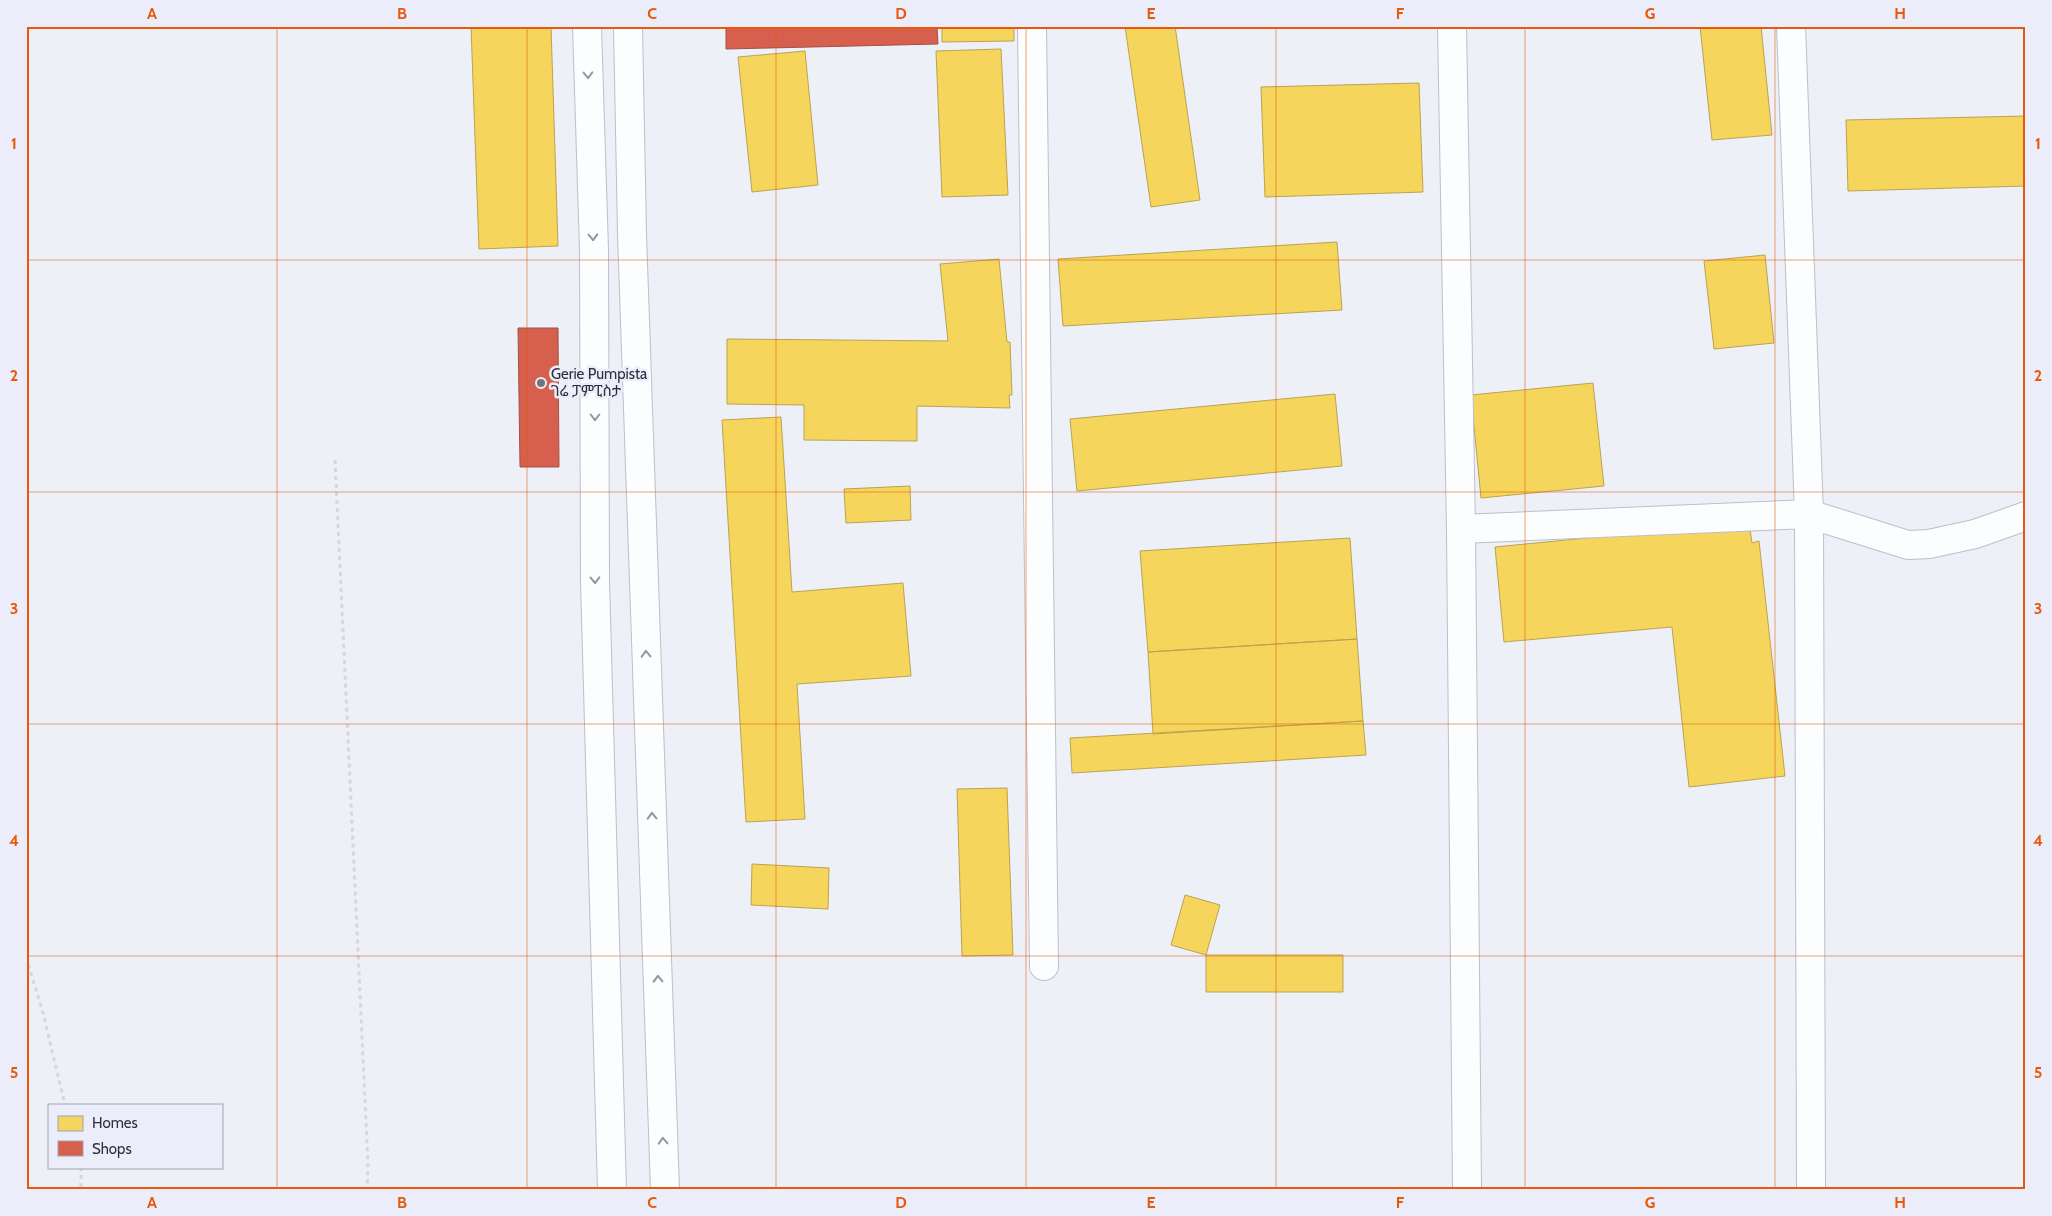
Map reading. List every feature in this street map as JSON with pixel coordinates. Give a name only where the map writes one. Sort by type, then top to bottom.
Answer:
[{"type":"street","points":[[587,26],[594,250],[595,581],[612,1190]]},
{"type":"street","points":[[628,26],[632,234],[665,1190]]},
{"type":"street","points":[[1032,26],[1044,966]]},
{"type":"street","points":[[1452,26],[1461,529],[1467,1190]]},
{"type":"street","points":[[1790,26],[1809,514],[1811,1190]]},
{"type":"street","points":[[1461,529],[1809,514],[1908,545],[1929,544],[1975,534],[2026,516]]},
{"type":"path","points":[[335,460],[367,1145],[367,1190]]},
{"type":"path","points":[[26,957],[43,1013],[65,1104]]},
{"type":"path","points":[[81,1168],[81,1190]]},
{"type":"building: Homes","points":[[471,26],[551,26],[558,246],[479,249]]},
{"type":"building: Homes","points":[[942,26],[1014,26],[1014,41],[942,42]]},
{"type":"building: Homes","points":[[1125,26],[1175,26],[1200,200],[1151,207]]},
{"type":"building: Homes","points":[[1700,26],[1761,26],[1772,135],[1712,140]]},
{"type":"building: Homes","points":[[1001,49],[1008,195],[942,197],[936,51]]},
{"type":"building: Homes","points":[[805,51],[818,185],[752,192],[738,57]]},
{"type":"building: Homes","points":[[1419,83],[1423,192],[1265,197],[1261,87]]},
{"type":"building: Homes","points":[[2026,116],[2026,186],[1848,191],[1846,120]]},
{"type":"building: Homes","points":[[1337,242],[1342,310],[1063,326],[1058,259]]},
{"type":"building: Homes","points":[[1765,255],[1774,343],[1714,349],[1704,261]]},
{"type":"building: Homes","points":[[999,259],[1007,342],[1010,342],[1012,395],[1009,395],[1010,408],[917,406],[917,441],[804,440],[804,405],[727,404],[727,339],[948,341],[940,264]]},
{"type":"building: Homes","points":[[1593,383],[1604,486],[1481,498],[1471,395]]},
{"type":"building: Homes","points":[[1335,394],[1342,466],[1077,491],[1070,419]]},
{"type":"building: Homes","points":[[781,417],[792,592],[903,583],[911,676],[797,684],[805,819],[746,822],[722,420]]},
{"type":"building: Homes","points":[[910,486],[911,520],[846,523],[844,489]]},
{"type":"building: Homes","points":[[1749,522],[1752,543],[1759,541],[1785,776],[1689,787],[1672,627],[1504,642],[1495,547]]},
{"type":"building: Homes","points":[[1350,538],[1357,639],[1148,652],[1140,551]]},
{"type":"building: Homes","points":[[1357,639],[1363,721],[1153,734],[1148,652]]},
{"type":"building: Homes","points":[[1363,721],[1366,755],[1072,773],[1070,738]]},
{"type":"building: Homes","points":[[1007,788],[1013,955],[962,956],[957,789]]},
{"type":"building: Homes","points":[[752,864],[829,868],[828,909],[751,905]]},
{"type":"building: Homes","points":[[1185,895],[1220,905],[1206,955],[1171,945]]},
{"type":"building: Homes","points":[[1206,955],[1343,955],[1343,992],[1206,992]]},
{"type":"building: Shops","points":[[726,26],[937,26],[938,44],[726,49]]},
{"type":"building: Shops","points":[[518,328],[558,328],[559,467],[520,467]]},
{"type":"place","name":"Gerie Pumpista ገሬ ፓምፒስታ","points":[[541,383]]}]
